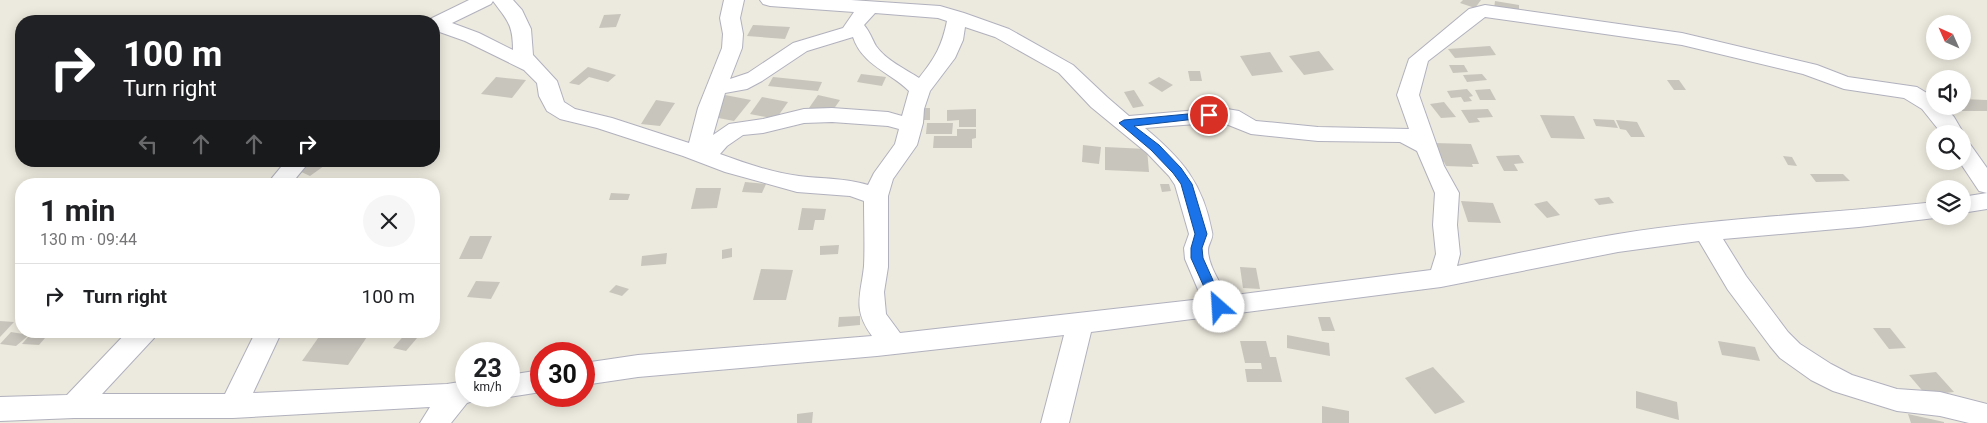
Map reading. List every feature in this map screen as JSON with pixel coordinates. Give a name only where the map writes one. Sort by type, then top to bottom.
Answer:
[{"type":"street","points":[[440,21],[484,0]]},
{"type":"street","points":[[502,0],[512,10],[521,29],[524,55],[531,66],[547,81],[550,96],[555,106],[568,114],[604,123],[702,154],[733,167],[797,184],[844,187],[876,196]]},
{"type":"street","points":[[702,154],[716,88],[732,48],[733,34],[730,18],[734,0]]},
{"type":"street","points":[[770,0],[940,12],[1002,33],[1056,62],[1155,148],[1177,170],[1186,184],[1201,234],[1196,248],[1197,258],[1219,307]]},
{"type":"street","points":[[716,88],[740,84],[762,73],[800,47],[850,32],[858,20],[870,8]]},
{"type":"street","points":[[1441,278],[1448,254],[1445,225],[1447,193],[1426,147],[1408,95],[1418,59],[1474,14],[1485,11],[1682,39],[1810,69],[1844,83],[1910,92],[1930,104],[1948,125]]},
{"type":"street","points":[[893,344],[876,322],[873,314],[872,292],[876,267],[876,196],[882,178],[906,145],[913,109],[920,90],[945,58],[958,17]]},
{"type":"street","points":[[440,26],[454,29],[487,43],[531,66]]},
{"type":"street","points":[[854,27],[862,36],[866,47],[877,59],[920,90]]},
{"type":"street","points":[[702,154],[737,129],[763,126],[804,116],[832,115],[882,118],[899,120],[911,125]]},
{"type":"street","points":[[1124,123],[1221,115],[1230,116],[1251,127],[1318,134],[1404,135],[1426,147]]},
{"type":"street","points":[[1971,163],[1987,185]]},
{"type":"street","points":[[283,178],[294,167]]},
{"type":"street","points":[[1971,204],[1987,201]]},
{"type":"street","points":[[595,372],[638,366],[893,344],[1219,307],[1441,278],[1618,244],[1706,232],[1926,211]]},
{"type":"street","points":[[1706,232],[1737,283],[1779,339],[1790,351],[1821,372],[1891,399],[1940,404],[1987,416]]},
{"type":"street","points":[[1055,423],[1080,323]]},
{"type":"street","points":[[74,406],[138,338]]},
{"type":"street","points":[[233,406],[266,338]]},
{"type":"street","points":[[0,410],[74,406],[233,406],[455,393]]},
{"type":"street","points":[[434,423],[455,401]]},
{"type":"building","points":[[1463,0],[1481,0],[1475,8],[1460,3]]},
{"type":"building","points":[[1495,1],[1519,5],[1519,12],[1494,9]]},
{"type":"building","points":[[621,14],[616,27],[599,28],[604,15]]},
{"type":"building","points":[[753,25],[790,27],[785,39],[747,36]]},
{"type":"building","points":[[1490,46],[1496,55],[1455,58],[1448,49]]},
{"type":"building","points":[[1319,51],[1334,70],[1304,75],[1289,56]]},
{"type":"building","points":[[1270,52],[1283,72],[1252,76],[1240,56]]},
{"type":"building","points":[[1449,65],[1464,65],[1468,72],[1453,73]]},
{"type":"building","points":[[588,67],[616,75],[608,82],[589,77],[579,85],[569,83]]},
{"type":"building","points":[[1188,71],[1200,71],[1202,81],[1190,81]]},
{"type":"building","points":[[861,74],[886,77],[882,86],[857,82]]},
{"type":"building","points":[[1482,74],[1487,80],[1467,82],[1463,75]]},
{"type":"building","points":[[496,77],[526,80],[512,98],[481,94]]},
{"type":"building","points":[[773,77],[822,82],[818,91],[768,86]]},
{"type":"building","points":[[1159,77],[1173,85],[1162,92],[1148,83]]},
{"type":"building","points":[[1667,80],[1679,80],[1686,90],[1674,90]]},
{"type":"building","points":[[1467,89],[1473,96],[1469,97],[1472,101],[1464,102],[1461,97],[1451,98],[1447,91]]},
{"type":"building","points":[[1490,89],[1496,100],[1480,100],[1475,90]]},
{"type":"building","points":[[1134,90],[1144,106],[1133,108],[1124,92]]},
{"type":"building","points":[[725,95],[751,100],[734,121],[708,116]]},
{"type":"building","points":[[818,95],[840,100],[831,113],[809,108]]},
{"type":"building","points":[[762,97],[788,102],[776,119],[750,114]]},
{"type":"building","points":[[1971,99],[1987,100],[1987,111],[1971,111]]},
{"type":"building","points":[[656,100],[675,103],[660,126],[641,124]]},
{"type":"building","points":[[1444,102],[1456,117],[1441,118],[1430,104]]},
{"type":"building","points":[[919,108],[930,108],[930,120],[919,120]]},
{"type":"building","points":[[976,109],[976,127],[959,127],[959,120],[947,121],[947,110]]},
{"type":"building","points":[[1488,109],[1493,117],[1477,118],[1480,122],[1469,123],[1461,110]]},
{"type":"building","points":[[1540,115],[1574,116],[1585,139],[1551,138]]},
{"type":"building","points":[[1593,119],[1614,120],[1618,128],[1596,126]]},
{"type":"building","points":[[1616,120],[1637,122],[1645,137],[1631,137],[1626,130],[1620,129]]},
{"type":"building","points":[[927,123],[953,123],[952,134],[926,134]]},
{"type":"building","points":[[957,129],[976,129],[976,138],[972,139],[972,148],[933,148],[934,136],[957,136]]},
{"type":"building","points":[[1433,143],[1471,144],[1479,164],[1472,164],[1473,167],[1446,166],[1444,162],[1440,162]]},
{"type":"building","points":[[1083,145],[1101,147],[1099,164],[1082,162]]},
{"type":"building","points":[[1105,147],[1147,149],[1149,172],[1105,170]]},
{"type":"building","points":[[1519,155],[1524,163],[1514,164],[1518,171],[1504,171],[1496,156]]},
{"type":"building","points":[[1783,156],[1792,157],[1797,166],[1788,165]]},
{"type":"building","points":[[298,167],[322,167],[310,176],[295,169]]},
{"type":"building","points":[[1810,174],[1843,174],[1850,181],[1816,182]]},
{"type":"building","points":[[745,182],[766,184],[762,193],[742,192]]},
{"type":"building","points":[[1160,184],[1169,184],[1171,191],[1162,192]]},
{"type":"building","points":[[696,188],[721,188],[717,208],[691,209]]},
{"type":"building","points":[[611,193],[630,194],[628,200],[609,200]]},
{"type":"building","points":[[1609,197],[1614,203],[1599,205],[1594,199]]},
{"type":"building","points":[[1461,201],[1493,203],[1501,223],[1468,222]]},
{"type":"building","points":[[1547,201],[1560,215],[1547,218],[1534,204]]},
{"type":"building","points":[[802,208],[826,209],[824,220],[815,220],[813,230],[798,230]]},
{"type":"building","points":[[470,236],[492,236],[482,259],[459,259]]},
{"type":"building","points":[[839,245],[838,254],[820,255],[820,246]]},
{"type":"building","points":[[732,248],[732,257],[722,259],[722,250]]},
{"type":"building","points":[[667,253],[666,264],[641,266],[642,256]]},
{"type":"building","points":[[1240,267],[1256,268],[1260,289],[1243,288]]},
{"type":"building","points":[[761,269],[793,270],[786,300],[753,300]]},
{"type":"building","points":[[476,281],[500,282],[491,299],[467,297]]},
{"type":"building","points":[[616,285],[629,289],[622,296],[609,292]]},
{"type":"building","points":[[860,316],[860,325],[838,327],[839,317]]},
{"type":"building","points":[[1318,317],[1330,317],[1335,331],[1322,331]]},
{"type":"building","points":[[0,321],[14,322],[0,337]]},
{"type":"building","points":[[1873,328],[1890,328],[1906,348],[1889,349]]},
{"type":"building","points":[[11,332],[15,333],[15,338],[25,338],[16,346],[0,344]]},
{"type":"building","points":[[1287,335],[1329,343],[1330,356],[1287,348]]},
{"type":"building","points":[[27,338],[45,338],[39,345],[22,344]]},
{"type":"building","points":[[318,338],[366,338],[348,365],[302,361]]},
{"type":"building","points":[[402,338],[417,338],[406,351],[393,348]]},
{"type":"building","points":[[1240,341],[1266,341],[1270,357],[1276,357],[1282,382],[1247,382],[1245,369],[1262,369],[1261,363],[1245,363]]},
{"type":"building","points":[[1718,341],[1755,347],[1760,361],[1722,355]]},
{"type":"building","points":[[1433,367],[1465,402],[1435,414],[1405,378]]},
{"type":"building","points":[[1936,372],[1954,392],[1926,395],[1909,375]]},
{"type":"building","points":[[1636,391],[1677,402],[1679,420],[1636,408]]},
{"type":"building","points":[[1322,406],[1349,411],[1349,423],[1322,423]]},
{"type":"building","points":[[813,412],[812,423],[797,423],[797,414]]},
{"type":"building","points":[[1908,414],[1944,422],[1944,423],[1911,423]]},
{"type":"route","points":[[1209,115],[1124,123],[1155,148],[1177,170],[1186,184],[1192,197],[1201,234],[1196,248],[1199,266],[1219,307]]}]
